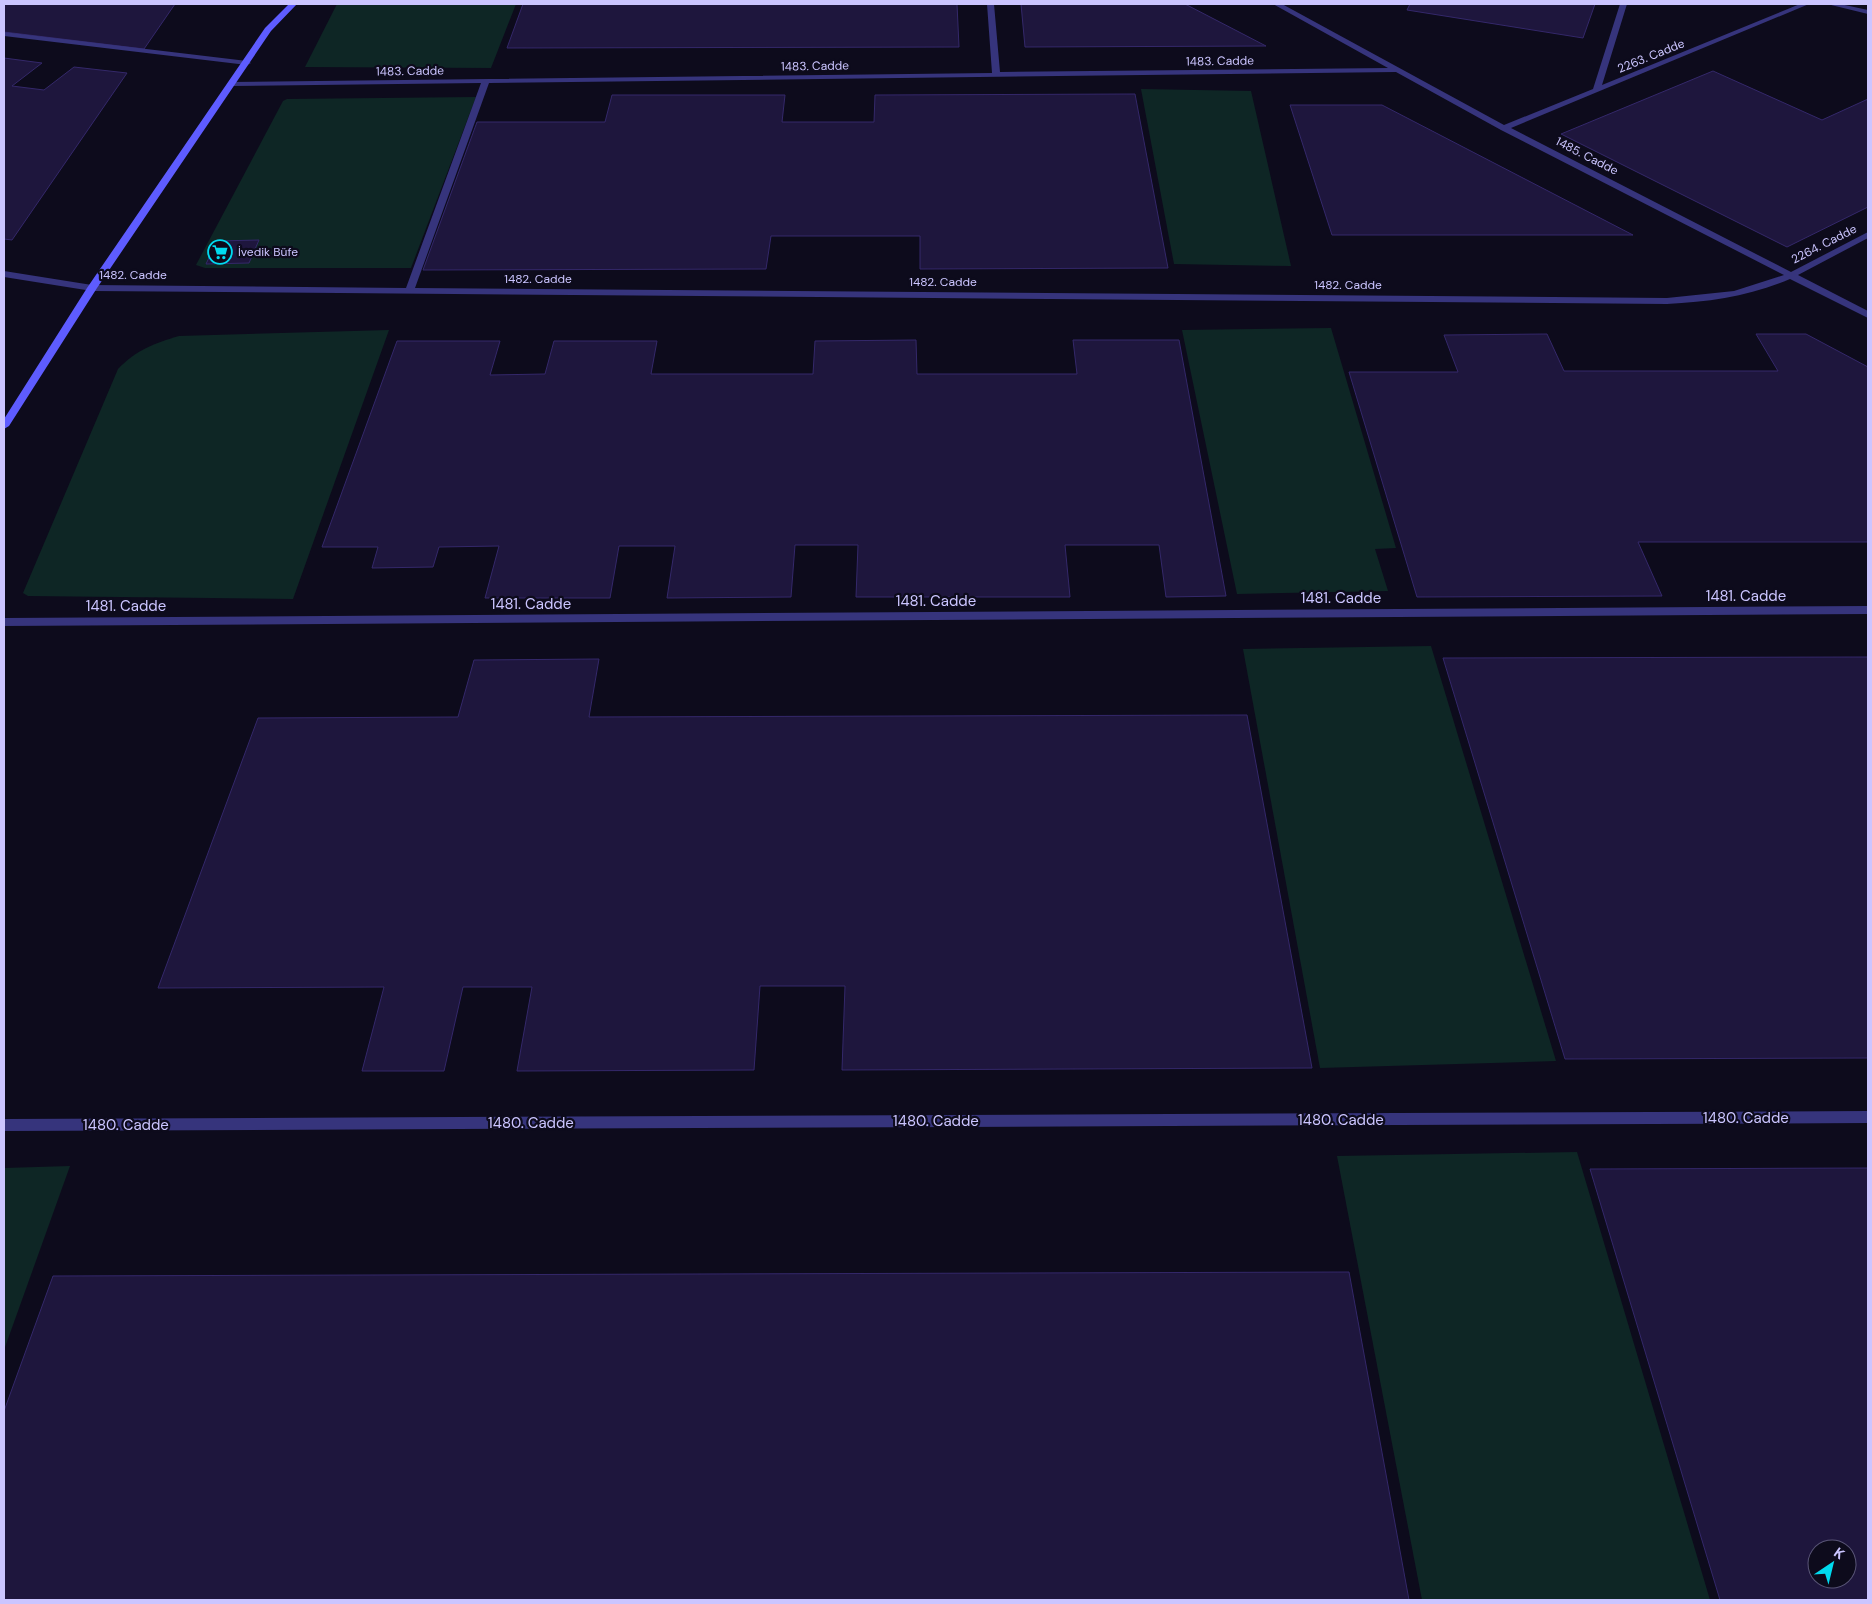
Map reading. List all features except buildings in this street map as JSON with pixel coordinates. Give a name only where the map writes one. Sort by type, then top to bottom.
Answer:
[{"type":"street","points":[[4,426],[92,288],[233,84],[268,30],[293,4]]},
{"type":"street","points":[[990,4],[996,75]]},
{"type":"street","name":"1485. Cadde","points":[[1277,4],[1299,11],[1397,70],[1504,128],[1868,315]]},
{"type":"street","points":[[1596,90],[1623,4]]},
{"type":"street","name":"2263. Cadde","points":[[1504,128],[1806,4]]},
{"type":"street","points":[[1831,4],[1868,12]]},
{"type":"street","points":[[4,34],[247,63]]},
{"type":"street","name":"1483. Cadde","points":[[233,84],[1397,70]]},
{"type":"street","points":[[410,290],[486,81]]},
{"type":"street","name":"2264. Cadde","points":[[1790,275],[1868,235]]},
{"type":"street","name":"1482. Cadde","points":[[4,274],[92,288],[1667,300],[1727,296],[1746,292],[1790,275]]},
{"type":"street","name":"1481. Cadde","points":[[4,622],[1868,610]]},
{"type":"street","name":"1480. Cadde","points":[[4,1125],[1868,1117]]},
{"type":"green space","points":[[337,4],[516,4],[491,68],[305,67]]},
{"type":"green space","points":[[1141,89],[1251,91],[1291,266],[1174,264]]},
{"type":"green space","points":[[476,97],[411,268],[205,268],[196,265],[283,101],[287,99]]},
{"type":"green space","points":[[1331,328],[1396,548],[1375,549],[1388,591],[1237,594],[1182,330]]},
{"type":"green space","points":[[389,330],[293,599],[28,596],[23,593],[118,369],[125,362],[139,352],[179,336]]},
{"type":"green space","points":[[1431,646],[1556,1061],[1320,1068],[1243,649]]},
{"type":"green space","points":[[1577,1152],[1710,1600],[1422,1600],[1337,1156]]},
{"type":"green space","points":[[70,1166],[4,1350],[4,1168]]},
{"type":"place","name":"İvedik Büfe","points":[[220,252]]}]
